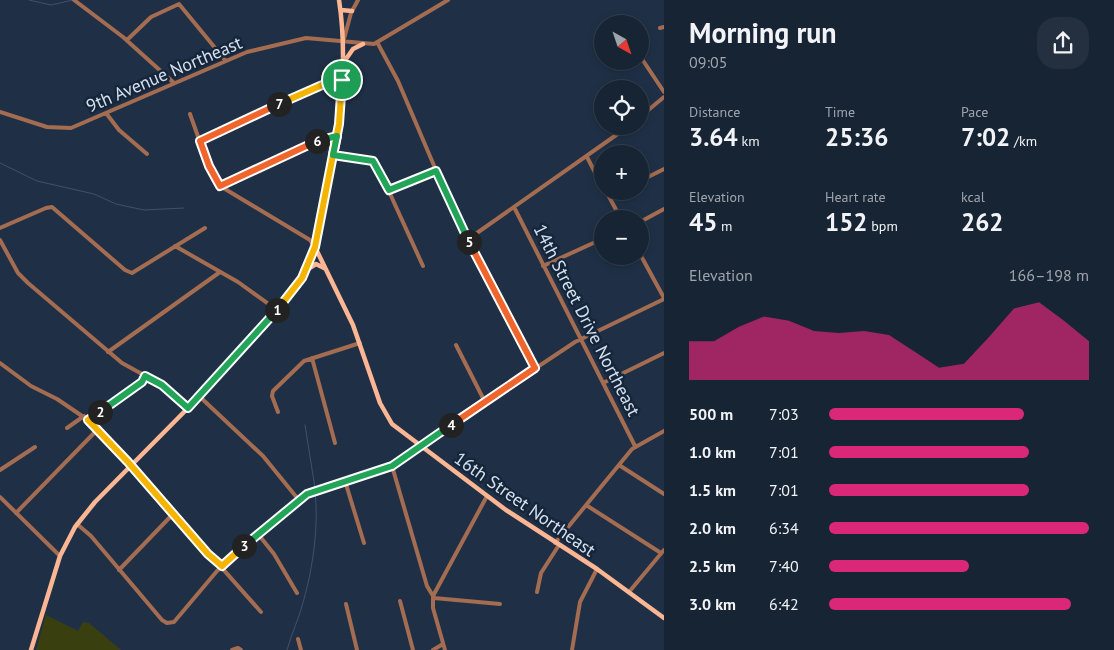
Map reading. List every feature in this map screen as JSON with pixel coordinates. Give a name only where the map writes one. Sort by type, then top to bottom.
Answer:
[{"type":"main road","points":[[31,650],[60,556],[77,524],[199,396],[296,288],[306,271],[315,247],[337,136],[343,66],[343,41],[339,0]]},
{"type":"main road","points":[[340,10],[352,11]]},
{"type":"main road","points":[[343,66],[352,49],[364,44]]},
{"type":"main road","name":"16th Street Northeast","points":[[315,247],[360,343],[384,413],[396,428],[487,496],[597,569],[664,618]]},
{"type":"main road","points":[[306,271],[316,264],[326,269]]},
{"type":"street","points":[[74,0],[128,40],[174,83]]},
{"type":"street","points":[[343,41],[352,11],[358,0]]},
{"type":"street","name":"9th Avenue Northeast","points":[[0,112],[47,127],[62,129],[75,127],[224,60],[247,52],[306,38],[364,44],[377,42],[448,0]]},
{"type":"street","points":[[128,40],[151,17],[180,4],[224,60]]},
{"type":"street","points":[[377,42],[396,75],[467,240],[535,368]]},
{"type":"street","points":[[649,70],[664,92]]},
{"type":"street","points":[[200,141],[329,82],[342,80]]},
{"type":"street","points":[[649,110],[664,97]]},
{"type":"street","points":[[106,113],[119,130],[147,154]]},
{"type":"street","points":[[190,114],[209,166],[220,186],[310,240],[315,247]]},
{"type":"street","points":[[467,240],[617,135]]},
{"type":"street","points":[[220,186],[324,138],[337,136]]},
{"type":"street","points":[[333,155],[373,161],[389,190],[423,266]]},
{"type":"street","points":[[587,157],[594,171]]},
{"type":"street","points":[[649,176],[664,169]]},
{"type":"street","points":[[389,190],[436,171]]},
{"type":"street","points":[[0,228],[52,207],[131,273],[205,228]]},
{"type":"street","name":"14th Street Drive Northeast","points":[[514,207],[635,446]]},
{"type":"street","points":[[649,217],[664,209]]},
{"type":"street","points":[[0,240],[2,249],[18,273],[28,283],[129,369],[162,385],[188,408]]},
{"type":"street","points":[[543,266],[594,242]]},
{"type":"street","points":[[176,246],[220,272],[276,310]]},
{"type":"street","points":[[77,524],[120,570],[162,620],[169,623],[179,618],[222,566],[298,500],[316,490],[392,466],[535,368],[581,340],[664,298],[646,265]]},
{"type":"street","points":[[108,352],[220,272]]},
{"type":"street","points":[[278,412],[272,395],[273,389],[301,364],[312,358],[360,343]]},
{"type":"street","points":[[456,345],[485,402]]},
{"type":"street","points":[[603,383],[664,353]]},
{"type":"street","points":[[312,358],[336,444]]},
{"type":"street","points":[[0,363],[31,386],[84,416],[132,466],[261,612]]},
{"type":"street","points":[[88,420],[142,382],[145,376]]},
{"type":"street","points":[[199,396],[263,456],[298,500]]},
{"type":"street","points":[[67,428],[84,416]]},
{"type":"street","points":[[16,513],[97,430]]},
{"type":"street","points":[[537,592],[541,573],[557,544],[586,505],[635,446],[664,431]]},
{"type":"street","points":[[0,470],[35,447]]},
{"type":"street","points":[[618,465],[664,494]]},
{"type":"street","points":[[392,466],[427,586],[434,598],[500,604]]},
{"type":"street","points":[[345,481],[364,543]]},
{"type":"street","points":[[445,650],[433,608],[433,596],[487,496]]},
{"type":"street","points":[[0,497],[60,556]]},
{"type":"street","points":[[586,505],[663,552],[629,592]]},
{"type":"street","points":[[120,570],[173,514]]},
{"type":"street","points":[[258,534],[274,554],[297,593]]},
{"type":"street","points":[[572,650],[580,602],[597,569]]},
{"type":"street","points":[[400,601],[413,650]]},
{"type":"street","points":[[346,604],[357,650]]},
{"type":"street","points":[[298,640],[301,650]]},
{"type":"street","points":[[433,650],[443,644]]},
{"type":"street","points":[[232,650],[238,648],[241,650]]},
{"type":"green space","points":[[46,615],[78,631],[83,622],[89,623],[121,650],[36,650]]},
{"type":"waterway","points":[[29,0],[51,5],[73,0]]},
{"type":"waterway","points":[[0,163],[37,181],[94,194],[116,204],[144,210],[184,208]]},
{"type":"waterway","points":[[305,425],[315,488]]},
{"type":"waterway","points":[[287,650],[310,573],[316,532],[315,492]]},
{"type":"route","points":[[342,80],[329,82],[200,141],[206,160],[217,182],[220,186],[331,135],[337,136],[333,155],[373,161],[378,166],[389,190],[436,171],[458,222],[535,368],[425,442],[416,451],[399,462],[388,468],[316,490],[301,497],[222,566],[208,554],[128,462],[88,420],[142,382],[145,376],[162,385],[188,408],[297,286],[308,267],[315,247],[327,184],[332,159],[337,136],[339,124],[342,80]]}]
